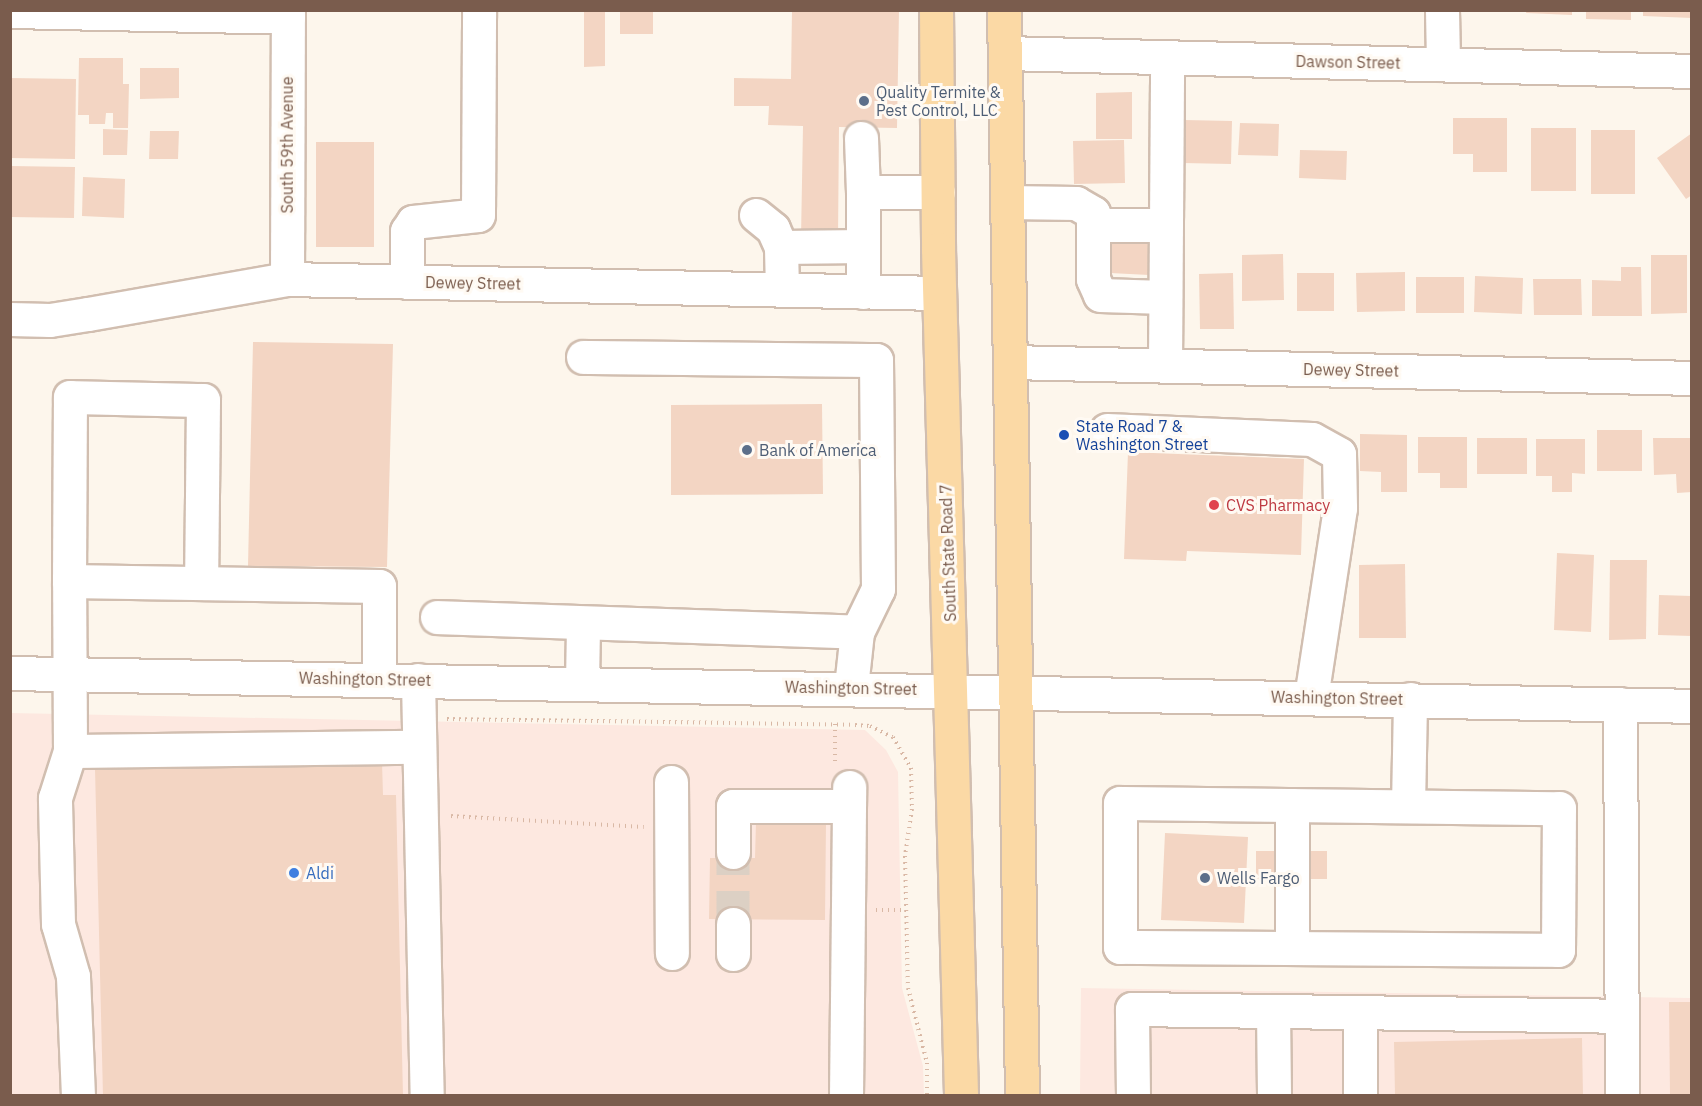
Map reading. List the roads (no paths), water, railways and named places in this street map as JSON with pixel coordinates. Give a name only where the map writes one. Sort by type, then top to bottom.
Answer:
[{"type":"main road","name":"South State Road 7","points":[[936,10],[939,293],[961,1095]]},
{"type":"main road","points":[[1004,10],[1013,691],[1022,1095]]},
{"type":"street","points":[[407,282],[407,231],[413,222],[478,215],[479,10]]},
{"type":"street","points":[[1442,10],[1443,64]]},
{"type":"street","points":[[10,11],[288,14]]},
{"type":"street","name":"South 59th Avenue","points":[[287,279],[288,14]]},
{"type":"street","name":"Dawson Street","points":[[1005,53],[1692,70]]},
{"type":"street","points":[[1165,366],[1167,57]]},
{"type":"street","points":[[861,138],[863,292]]},
{"type":"street","points":[[863,192],[938,192]]},
{"type":"street","points":[[1007,202],[1076,203],[1093,213],[1093,279],[1100,295],[1166,297]]},
{"type":"street","points":[[756,215],[773,229],[781,247],[782,290]]},
{"type":"street","points":[[1093,225],[1166,225]]},
{"type":"street","points":[[781,247],[863,246]]},
{"type":"street","name":"Dewey Street","points":[[10,319],[50,320],[287,279],[939,293]]},
{"type":"street","points":[[583,357],[876,360],[878,589],[857,632],[851,687]]},
{"type":"street","name":"Dewey Street","points":[[1010,362],[1692,378]]},
{"type":"street","points":[[78,1095],[73,976],[58,924],[55,798],[70,751],[68,674],[70,397],[203,400],[201,583]]},
{"type":"street","points":[[1107,430],[1312,439],[1339,454],[1340,508],[1311,697]]},
{"type":"street","points":[[69,581],[379,586],[379,679]]},
{"type":"street","points":[[436,617],[857,632]]},
{"type":"street","points":[[582,682],[583,622]]},
{"type":"street","name":"Washington Street","points":[[10,673],[851,687],[1692,706]]},
{"type":"street","points":[[418,680],[427,1095]]},
{"type":"street","points":[[1408,806],[1410,699]]},
{"type":"street","points":[[1620,704],[1622,1095]]},
{"type":"street","points":[[70,751],[418,747]]},
{"type":"street","points":[[671,782],[672,952]]},
{"type":"street","points":[[733,852],[733,806],[849,796],[846,1095]]},
{"type":"street","points":[[1120,803],[1408,806],[1559,808],[1558,950],[1120,947],[1120,803]]},
{"type":"street","points":[[1292,805],[1292,948]]},
{"type":"street","points":[[1133,1095],[1132,1009],[1622,1016]]},
{"type":"street","points":[[1274,1011],[1274,1095]]},
{"type":"street","points":[[1359,1095],[1360,1013]]},
{"type":"tunnel","points":[[733,852],[733,924]]},
{"type":"place","name":"Quality Termite & Pest Control, LLC","points":[[864,101]]},
{"type":"place","name":"State Road 7 & Washington Street","points":[[1064,435]]},
{"type":"place","name":"Bank of America","points":[[747,450]]},
{"type":"place","name":"CVS Pharmacy","points":[[1214,505]]},
{"type":"place","name":"Aldi","points":[[294,873]]},
{"type":"place","name":"Wells Fargo","points":[[1205,878]]}]
